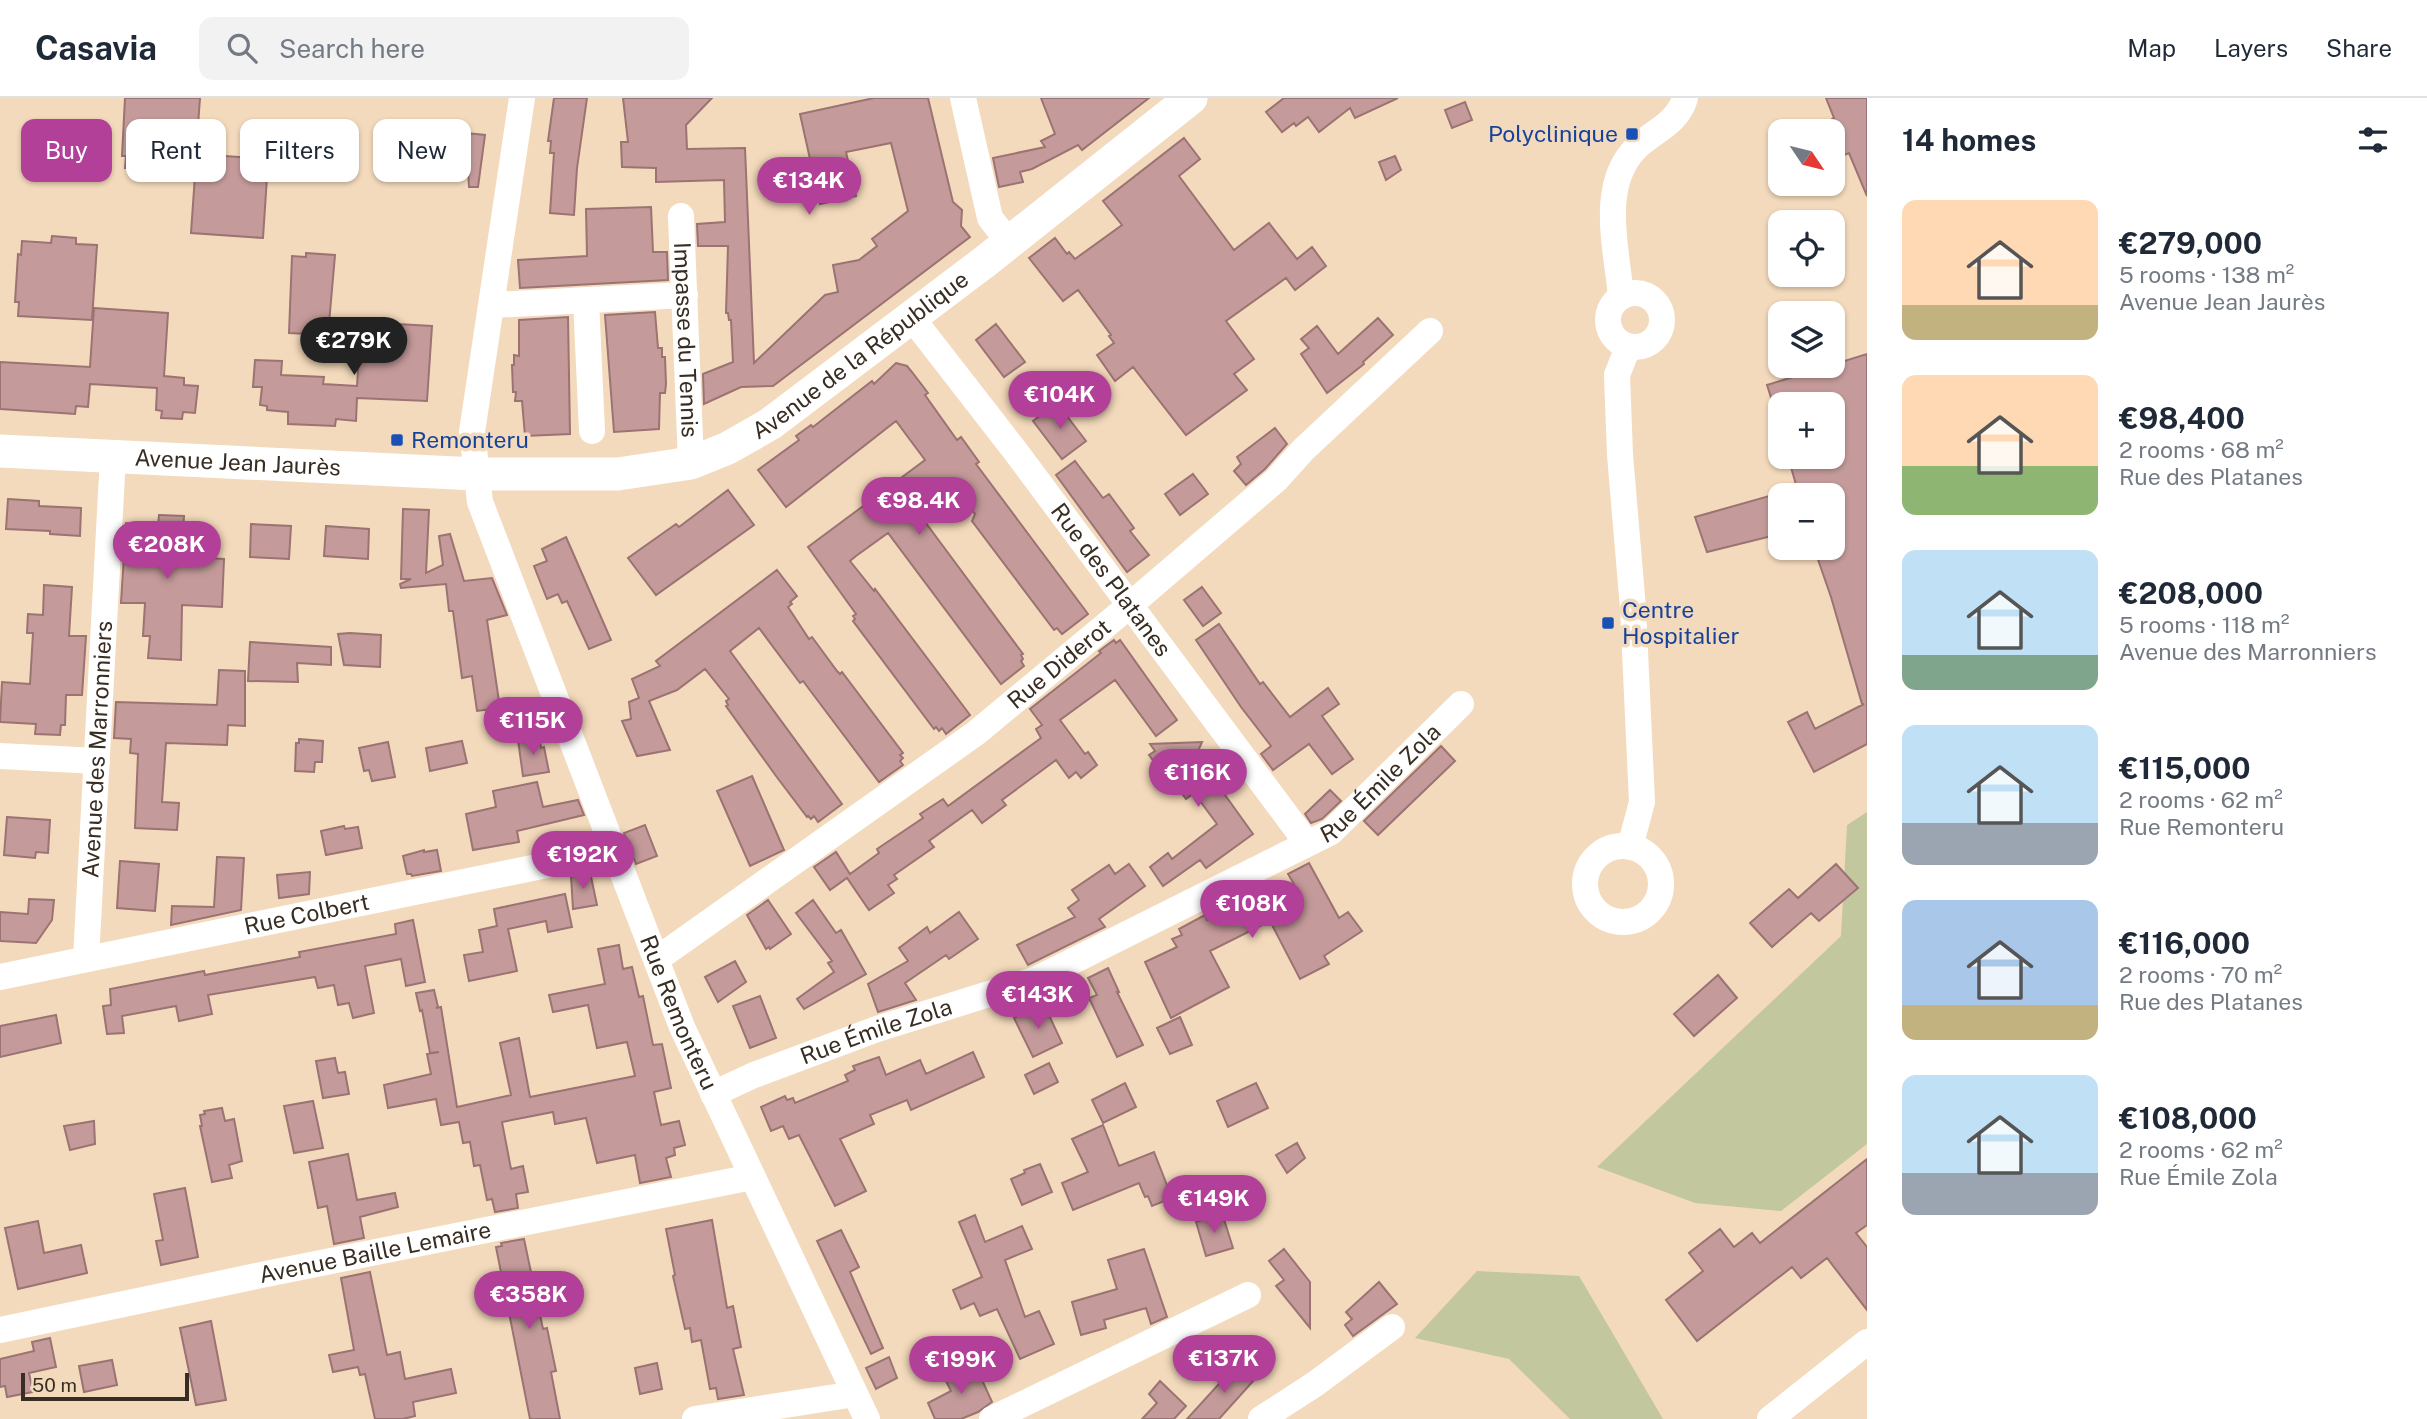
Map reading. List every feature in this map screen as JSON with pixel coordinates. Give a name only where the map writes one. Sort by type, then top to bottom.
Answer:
[{"type":"street","name":"Rue Remonteru","points":[[522,98],[472,432],[480,502],[682,1027],[867,1419]]},
{"type":"street","points":[[963,98],[990,218],[1009,242]]},
{"type":"street","name":"Avenue de la République","points":[[476,474],[618,474],[691,463],[728,448],[770,424],[912,318],[1191,98]]},
{"type":"street","points":[[1621,297],[1614,235],[1613,193],[1622,169],[1636,148],[1674,119],[1685,98]]},
{"type":"street","name":"Impasse du Tennis","points":[[681,216],[691,463]]},
{"type":"street","points":[[1636,293],[1658,305],[1662,322],[1656,338],[1642,347],[1628,347],[1615,340],[1608,326],[1609,309],[1621,297],[1636,293]]},
{"type":"street","points":[[492,305],[685,295]]},
{"type":"street","points":[[586,300],[592,430]]},
{"type":"street","name":"Rue des Platanes","points":[[912,318],[1016,452],[1307,843]]},
{"type":"street","name":"Rue Diderot","points":[[657,959],[976,733],[1276,480],[1303,450],[1430,331]]},
{"type":"street","points":[[1628,347],[1617,375],[1620,454],[1633,608],[1642,802],[1630,847]]},
{"type":"street","name":"Avenue Jean Jaurès","points":[[0,451],[476,474]]},
{"type":"street","name":"Avenue des Marronniers","points":[[86,960],[113,456]]},
{"type":"street","name":"Rue Émile Zola","points":[[713,1094],[754,1075],[877,1029],[1037,979],[1331,832],[1461,705]]},
{"type":"street","points":[[0,755],[97,761]]},
{"type":"street","name":"Rue Colbert","points":[[0,977],[614,851]]},
{"type":"street","name":"Avenue Baille Lemaire","points":[[0,1330],[752,1177]]},
{"type":"street","points":[[992,1419],[1248,1295]]},
{"type":"street","points":[[1261,1419],[1392,1328]]},
{"type":"street","points":[[1770,1419],[1867,1342]]},
{"type":"street","points":[[695,1419],[856,1394]]},
{"type":"green space","points":[[1867,812],[1867,1144],[1781,1211],[1695,1203],[1597,1167],[1841,936],[1847,825]]},
{"type":"green space","points":[[1477,1271],[1579,1276],[1663,1419],[1570,1419],[1509,1359],[1415,1338]]},
{"type":"building","points":[[125,98],[200,98],[198,119],[126,119],[126,156],[122,156]]},
{"type":"building","points":[[554,98],[587,98],[577,168],[574,215],[550,213],[554,153],[550,153],[551,141],[548,141]]},
{"type":"building","points":[[623,98],[712,98],[686,125],[687,149],[745,148],[754,363],[825,295],[838,292],[833,265],[859,260],[877,246],[872,239],[908,211],[891,143],[846,152],[856,196],[820,204],[800,114],[874,98],[928,98],[953,202],[962,210],[961,226],[970,237],[773,386],[741,387],[704,404],[703,374],[733,362],[731,320],[726,313],[728,246],[698,246],[697,224],[725,222],[724,180],[656,182],[656,168],[622,167],[621,142],[628,142]]},
{"type":"building","points":[[1041,98],[1149,98],[1082,150],[1078,145],[1032,169],[1020,172],[1023,182],[999,187],[993,158],[1045,147],[1041,141],[1055,134]]},
{"type":"building","points":[[1284,98],[1398,98],[1355,118],[1350,108],[1319,132],[1308,117],[1282,132],[1266,112]]},
{"type":"building","points":[[1826,98],[1867,98],[1867,196],[1849,153],[1845,155],[1845,119],[1832,119],[1834,118]]},
{"type":"building","points":[[1465,102],[1472,120],[1452,128],[1445,110]]},
{"type":"building","points":[[471,134],[485,135],[478,187],[469,187]]},
{"type":"building","points":[[1184,138],[1200,159],[1179,176],[1234,250],[1269,223],[1297,259],[1312,247],[1326,266],[1295,290],[1286,278],[1226,321],[1254,359],[1234,374],[1247,390],[1186,435],[1133,367],[1115,381],[1097,355],[1114,343],[1109,336],[1111,335],[1078,290],[1063,301],[1029,258],[1055,238],[1067,254],[1069,252],[1075,259],[1122,225],[1103,201]]},
{"type":"building","points":[[226,156],[240,157],[240,182],[267,182],[263,238],[191,233],[195,182],[226,182]]},
{"type":"building","points":[[1395,156],[1401,170],[1386,180],[1379,162]]},
{"type":"building","points":[[651,207],[653,252],[667,252],[668,280],[520,288],[518,260],[587,256],[586,209]]},
{"type":"building","points":[[52,236],[76,238],[76,244],[97,245],[92,320],[18,316],[19,302],[15,302],[18,254],[21,255],[22,241],[51,243]]},
{"type":"building","points":[[306,253],[335,255],[328,335],[289,333],[292,256],[306,257]]},
{"type":"building","points":[[94,308],[168,313],[164,376],[184,378],[184,385],[198,386],[195,413],[183,412],[182,419],[161,418],[162,411],[156,410],[157,388],[90,384],[88,407],[76,406],[75,414],[0,409],[0,362],[90,367]]},
{"type":"building","points":[[655,312],[658,348],[662,348],[662,357],[665,357],[666,384],[665,393],[660,393],[659,429],[614,432],[605,315]]},
{"type":"building","points":[[568,317],[570,434],[525,436],[522,401],[515,401],[516,392],[513,392],[512,365],[514,355],[519,356],[519,320]]},
{"type":"building","points":[[1378,318],[1393,335],[1363,362],[1364,364],[1327,393],[1301,354],[1309,348],[1301,339],[1317,326],[1338,354]]},
{"type":"building","points":[[361,322],[432,326],[427,401],[357,398],[356,421],[336,419],[335,426],[288,424],[288,412],[267,410],[267,406],[260,405],[262,387],[253,387],[255,360],[282,361],[281,375],[324,377],[323,384],[357,386]]},
{"type":"building","points":[[996,324],[1025,362],[1004,377],[976,340]]},
{"type":"building","points":[[1867,354],[1867,744],[1814,772],[1788,722],[1807,712],[1815,729],[1864,704],[1818,560],[1845,560],[1845,483],[1796,483],[1791,469],[1845,469],[1845,392],[1769,392],[1767,385],[1790,378],[1845,378],[1845,361]]},
{"type":"building","points":[[896,363],[907,366],[912,372],[957,440],[961,437],[979,462],[976,464],[1088,614],[1062,634],[1057,628],[1054,630],[972,521],[975,514],[951,484],[917,511],[1023,654],[1021,661],[1024,666],[1001,684],[888,533],[850,561],[874,591],[875,589],[970,715],[946,734],[942,728],[939,731],[936,727],[934,729],[853,621],[856,614],[808,547],[925,460],[896,421],[786,507],[758,470],[799,440],[796,436],[811,425],[813,427],[872,381],[874,384]]},
{"type":"building","points":[[1057,403],[1086,441],[1062,459],[1033,421]]},
{"type":"building","points":[[1275,428],[1287,444],[1265,469],[1246,485],[1234,471],[1241,464],[1237,457]]},
{"type":"building","points":[[1075,461],[1103,498],[1109,494],[1134,528],[1130,531],[1149,555],[1127,572],[1056,475]]},
{"type":"building","points":[[1193,474],[1208,494],[1180,515],[1165,494]]},
{"type":"building","points":[[728,490],[754,525],[656,595],[628,558],[676,524],[679,527]]},
{"type":"building","points":[[1768,496],[1768,537],[1707,552],[1695,517]]},
{"type":"building","points":[[8,499],[39,501],[39,506],[81,508],[80,536],[50,534],[50,531],[6,529]]},
{"type":"building","points":[[403,509],[429,510],[426,573],[443,565],[439,536],[450,534],[464,581],[492,578],[507,615],[487,620],[500,708],[477,711],[472,676],[462,678],[453,611],[449,611],[446,584],[401,588],[400,584],[411,579],[401,579]]},
{"type":"building","points":[[159,515],[184,516],[183,535],[193,535],[192,557],[224,559],[222,607],[182,605],[181,660],[148,658],[150,636],[143,636],[145,603],[121,603],[126,523],[158,526]]},
{"type":"building","points":[[251,524],[291,526],[289,559],[250,557]]},
{"type":"building","points":[[326,526],[369,529],[368,559],[324,556]]},
{"type":"building","points":[[566,537],[611,640],[589,649],[567,601],[562,603],[558,594],[547,599],[534,566],[547,561],[542,549]]},
{"type":"building","points":[[777,570],[797,596],[788,607],[809,639],[812,637],[837,671],[840,674],[842,672],[903,753],[900,755],[903,758],[900,761],[903,765],[879,782],[803,681],[800,683],[759,628],[730,651],[842,804],[818,822],[814,816],[811,819],[807,817],[776,776],[726,706],[729,699],[705,669],[677,690],[649,701],[670,750],[637,756],[622,721],[631,719],[629,702],[639,698],[632,679],[660,666],[656,661]]},
{"type":"building","points":[[44,585],[72,587],[69,636],[86,636],[82,695],[66,695],[65,725],[61,725],[60,735],[35,734],[36,724],[0,722],[2,682],[30,684],[33,633],[27,633],[28,614],[43,615]]},
{"type":"building","points":[[1202,587],[1221,613],[1203,626],[1184,600]]},
{"type":"building","points":[[1219,624],[1260,684],[1263,682],[1290,717],[1328,688],[1339,704],[1322,716],[1353,759],[1332,774],[1309,744],[1273,770],[1261,754],[1271,746],[1196,640]]},
{"type":"building","points":[[338,634],[381,635],[380,667],[344,665]]},
{"type":"building","points":[[1114,640],[1116,643],[1120,640],[1177,720],[1156,736],[1115,680],[1060,720],[1085,754],[1088,752],[1097,765],[1081,778],[1076,772],[1069,778],[1056,760],[1002,800],[1006,805],[982,823],[972,810],[929,841],[934,847],[894,875],[897,879],[888,885],[894,893],[869,910],[847,878],[830,890],[814,867],[836,852],[850,874],[879,853],[877,849],[923,818],[920,814],[943,799],[948,806],[1041,738],[1036,729],[1042,725],[1030,709]]},
{"type":"building","points":[[250,642],[331,647],[331,665],[297,663],[298,682],[248,681]]},
{"type":"building","points":[[219,670],[245,671],[245,726],[228,725],[227,745],[166,743],[162,802],[179,803],[177,830],[135,828],[138,754],[130,753],[131,739],[114,738],[116,702],[217,705]]},
{"type":"building","points":[[539,736],[549,772],[523,776],[518,740]]},
{"type":"building","points":[[299,739],[323,741],[322,762],[315,762],[314,772],[295,771],[296,743],[299,743]]},
{"type":"building","points":[[462,741],[467,763],[430,771],[426,748]]},
{"type":"building","points":[[388,742],[395,777],[372,781],[369,770],[364,771],[359,748]]},
{"type":"building","points":[[1202,742],[1198,751],[1213,771],[1210,774],[1253,834],[1206,868],[1200,860],[1163,886],[1150,867],[1168,853],[1172,859],[1217,824],[1194,793],[1186,799],[1176,785],[1173,787],[1149,755],[1155,751],[1150,744]]},
{"type":"building","points":[[1441,746],[1455,761],[1378,835],[1364,821]]},
{"type":"building","points":[[752,776],[784,850],[750,866],[717,791]]},
{"type":"building","points":[[537,782],[543,807],[578,800],[584,815],[517,831],[519,842],[473,850],[466,814],[496,807],[493,791]]},
{"type":"building","points":[[1330,790],[1341,801],[1322,819],[1311,823],[1305,814]]},
{"type":"building","points":[[7,817],[50,820],[48,853],[36,852],[35,858],[4,855]]},
{"type":"building","points":[[645,825],[657,856],[636,864],[624,833]]},
{"type":"building","points":[[344,826],[345,829],[358,827],[362,848],[326,855],[321,831]]},
{"type":"building","points":[[424,850],[437,850],[441,871],[412,876],[407,874],[403,856]]},
{"type":"building","points":[[217,857],[244,858],[241,910],[171,925],[172,906],[214,907]]},
{"type":"building","points":[[120,861],[159,864],[155,911],[117,908]]},
{"type":"building","points":[[1309,863],[1339,918],[1348,912],[1362,931],[1324,956],[1329,964],[1300,979],[1270,921],[1210,951],[1229,987],[1171,1018],[1145,962],[1177,947],[1172,939],[1182,935],[1179,929],[1205,915],[1207,920],[1257,895],[1260,901],[1294,884],[1288,874]]},
{"type":"building","points":[[1129,864],[1145,886],[1099,919],[1105,927],[1028,965],[1017,945],[1075,917],[1068,908],[1079,900],[1072,890],[1109,865],[1115,874]]},
{"type":"building","points":[[1836,864],[1858,888],[1819,921],[1811,913],[1772,947],[1750,923],[1789,889],[1798,898]]},
{"type":"building","points":[[310,872],[309,894],[279,898],[277,875]]},
{"type":"building","points":[[590,872],[597,905],[573,909],[571,876]]},
{"type":"building","points":[[565,894],[572,927],[548,932],[546,921],[508,929],[517,971],[469,981],[464,955],[483,952],[479,930],[497,926],[494,909]]},
{"type":"building","points":[[29,899],[54,900],[52,920],[36,943],[0,941],[0,912],[28,914]]},
{"type":"building","points":[[768,900],[791,934],[766,949],[747,915]]},
{"type":"building","points":[[813,900],[836,933],[841,930],[866,974],[804,1009],[797,999],[834,972],[828,963],[832,961],[796,913]]},
{"type":"building","points":[[959,912],[978,939],[949,959],[946,955],[905,983],[916,1000],[878,1012],[868,984],[908,961],[899,948],[927,927],[930,933]]},
{"type":"building","points":[[413,920],[425,982],[406,986],[401,959],[365,966],[374,1013],[353,1018],[349,1003],[338,1005],[334,985],[318,988],[315,977],[208,995],[212,1014],[179,1021],[176,1006],[122,1016],[124,1033],[107,1034],[103,1006],[111,1005],[110,989],[204,971],[205,975],[300,957],[299,952],[396,934],[395,924]]},
{"type":"building","points":[[619,945],[623,969],[632,967],[639,997],[643,996],[653,1045],[662,1044],[671,1088],[654,1092],[661,1125],[679,1121],[685,1145],[674,1148],[675,1155],[666,1158],[671,1177],[640,1183],[635,1155],[597,1163],[586,1118],[555,1124],[553,1112],[502,1122],[511,1169],[523,1166],[528,1192],[516,1194],[518,1208],[495,1212],[492,1199],[487,1200],[480,1165],[474,1166],[470,1142],[463,1143],[459,1122],[441,1125],[436,1099],[388,1108],[384,1085],[431,1074],[427,1054],[439,1052],[430,1053],[416,993],[434,990],[436,1008],[441,1007],[457,1107],[511,1095],[500,1043],[519,1038],[530,1097],[635,1076],[627,1042],[597,1048],[588,1005],[553,1012],[549,995],[605,984],[598,949]]},
{"type":"building","points":[[735,961],[746,982],[718,1002],[705,977]]},
{"type":"building","points":[[1108,968],[1143,1045],[1117,1057],[1089,998],[1097,995],[1088,978]]},
{"type":"building","points":[[1718,975],[1737,998],[1694,1036],[1674,1014]]},
{"type":"building","points":[[760,996],[776,1038],[750,1048],[733,1006]]},
{"type":"building","points":[[1040,1005],[1044,1014],[1048,1013],[1062,1043],[1033,1057],[1014,1018]]},
{"type":"building","points":[[56,1015],[61,1043],[0,1057],[0,1026]]},
{"type":"building","points":[[1180,1017],[1192,1045],[1170,1054],[1157,1028]]},
{"type":"building","points":[[973,1052],[984,1077],[911,1110],[907,1100],[870,1115],[874,1124],[840,1139],[866,1191],[835,1206],[799,1135],[789,1139],[783,1126],[771,1131],[761,1107],[785,1096],[787,1100],[793,1098],[795,1103],[848,1081],[845,1075],[855,1070],[853,1066],[879,1057],[886,1075],[920,1060],[926,1074]]},
{"type":"building","points":[[335,1058],[338,1073],[345,1072],[349,1094],[323,1098],[316,1061]]},
{"type":"building","points":[[1049,1063],[1058,1082],[1034,1094],[1025,1075]]},
{"type":"building","points":[[1125,1083],[1136,1107],[1103,1123],[1092,1100]]},
{"type":"building","points":[[1256,1083],[1268,1108],[1228,1127],[1217,1101]]},
{"type":"building","points":[[313,1101],[323,1148],[294,1153],[284,1106]]},
{"type":"building","points":[[222,1108],[225,1121],[234,1119],[242,1161],[229,1165],[232,1178],[212,1182],[200,1115],[205,1114],[204,1111]]},
{"type":"building","points":[[94,1121],[95,1144],[70,1150],[64,1126]]},
{"type":"building","points":[[1103,1125],[1119,1166],[1154,1152],[1172,1198],[1152,1206],[1139,1183],[1073,1210],[1062,1183],[1088,1172],[1072,1139]]},
{"type":"building","points":[[1297,1143],[1305,1158],[1287,1173],[1276,1155]]},
{"type":"building","points":[[348,1154],[357,1200],[395,1193],[398,1207],[360,1217],[364,1238],[334,1244],[327,1206],[318,1208],[309,1162]]},
{"type":"building","points":[[1867,1159],[1867,1225],[1856,1233],[1867,1247],[1867,1310],[1827,1258],[1801,1278],[1792,1267],[1697,1341],[1666,1300],[1703,1271],[1689,1253],[1720,1229],[1734,1247],[1752,1233],[1760,1243]]},
{"type":"building","points":[[1040,1164],[1052,1192],[1022,1205],[1011,1179]]},
{"type":"building","points":[[185,1188],[198,1257],[161,1265],[156,1241],[163,1240],[154,1194]]},
{"type":"building","points":[[1222,1213],[1233,1248],[1206,1256],[1196,1222]]},
{"type":"building","points":[[975,1215],[985,1242],[1022,1226],[1032,1249],[1005,1260],[1025,1317],[1039,1311],[1054,1344],[1020,1359],[997,1309],[980,1316],[974,1303],[961,1309],[953,1290],[982,1277],[959,1222]]},
{"type":"building","points":[[712,1220],[727,1308],[733,1306],[741,1347],[733,1349],[744,1395],[718,1399],[716,1388],[710,1389],[701,1340],[692,1342],[690,1328],[685,1329],[666,1229]]},
{"type":"building","points":[[38,1221],[44,1253],[81,1245],[87,1273],[18,1289],[5,1228]]},
{"type":"building","points":[[841,1230],[859,1267],[850,1272],[883,1348],[871,1354],[817,1241]]},
{"type":"building","points":[[524,1239],[543,1329],[547,1328],[556,1371],[551,1372],[560,1419],[530,1419],[496,1247],[502,1246],[501,1243]]},
{"type":"building","points":[[1144,1249],[1167,1317],[1151,1324],[1146,1308],[1104,1320],[1106,1328],[1081,1335],[1072,1302],[1117,1289],[1108,1260]]},
{"type":"building","points":[[1284,1249],[1310,1282],[1310,1328],[1276,1286],[1284,1280],[1269,1261]]},
{"type":"building","points":[[370,1272],[387,1355],[400,1352],[405,1379],[451,1369],[456,1393],[413,1402],[415,1416],[375,1419],[365,1374],[360,1375],[358,1367],[333,1372],[329,1355],[354,1350],[341,1278]]},
{"type":"building","points":[[1379,1282],[1397,1304],[1353,1336],[1345,1325],[1352,1319],[1346,1312]]},
{"type":"building","points":[[211,1321],[226,1400],[196,1405],[180,1328]]},
{"type":"building","points":[[50,1338],[56,1367],[29,1373],[33,1392],[7,1397],[5,1386],[0,1387],[0,1359],[34,1351],[32,1342]]},
{"type":"building","points":[[889,1357],[897,1378],[876,1389],[866,1368]]},
{"type":"building","points":[[112,1360],[117,1385],[84,1392],[79,1366]]},
{"type":"building","points":[[657,1363],[662,1389],[640,1394],[635,1368]]},
{"type":"building","points":[[1238,1363],[1255,1379],[1219,1419],[1187,1419]]},
{"type":"building","points":[[968,1365],[972,1373],[978,1371],[992,1402],[961,1419],[935,1419],[928,1403],[951,1391],[944,1377]]},
{"type":"building","points":[[1160,1381],[1186,1406],[1174,1419],[1142,1419],[1157,1403],[1149,1394]]},
{"type":"place","name":"Polyclinique","points":[[1632,134]]},
{"type":"place","name":"Remonteru","points":[[397,440]]},
{"type":"place","name":"Centre Hospitalier","points":[[1608,623]]}]
